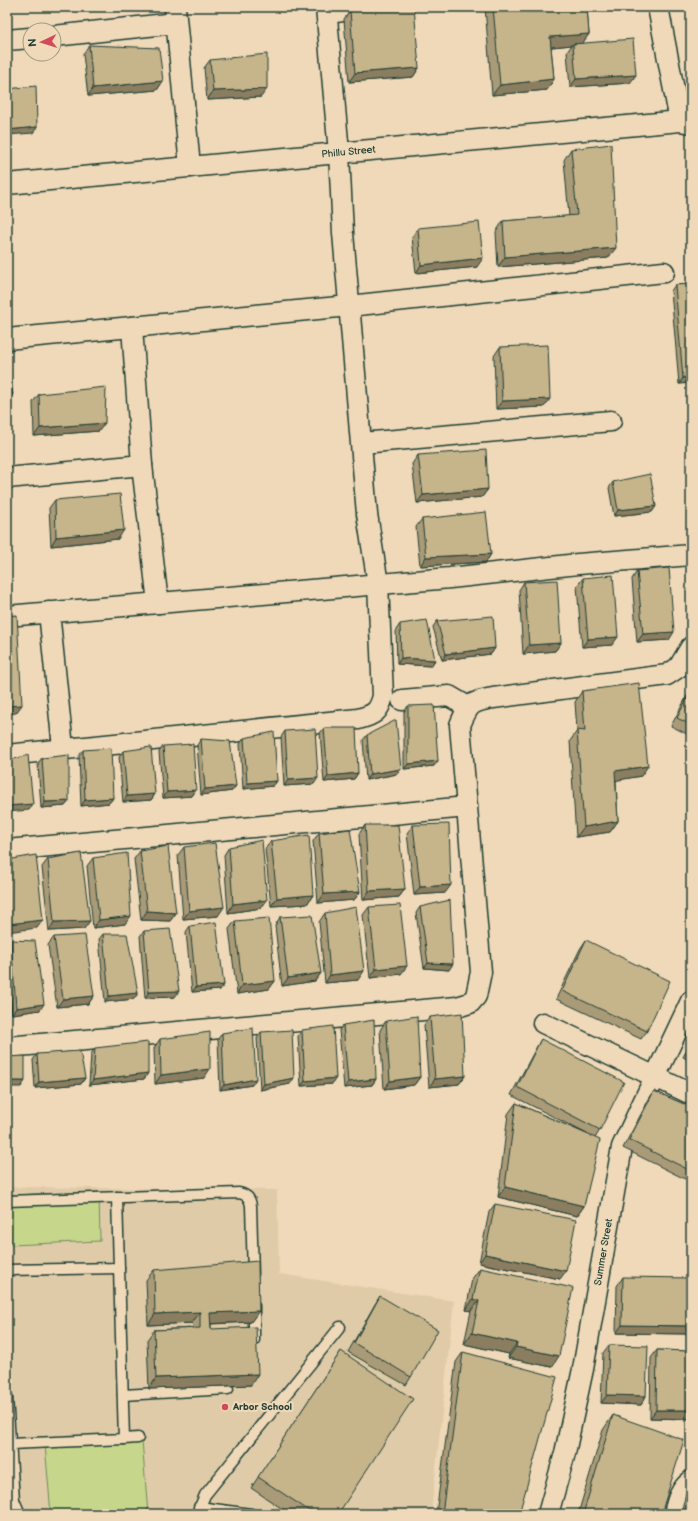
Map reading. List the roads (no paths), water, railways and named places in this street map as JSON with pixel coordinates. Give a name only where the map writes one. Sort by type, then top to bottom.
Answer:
[{"type":"street","points":[[7,755],[63,748],[358,719],[368,716],[376,711],[381,705],[383,696],[378,584],[367,514],[343,233],[339,153],[327,10],[376,7]]},
{"type":"street","points":[[658,7],[686,122]]},
{"type":"street","points":[[62,35],[176,15],[190,167]]},
{"type":"street","points":[[7,40],[22,39]]},
{"type":"street","name":"Phillu Street","points":[[7,184],[686,122]]},
{"type":"street","points":[[7,339],[349,306],[664,272]]},
{"type":"street","points":[[132,327],[142,465],[158,603]]},
{"type":"street","points":[[362,443],[611,421]]},
{"type":"street","points":[[7,478],[142,465]]},
{"type":"street","points":[[7,616],[691,555]]},
{"type":"street","points":[[49,612],[63,748]]},
{"type":"street","points":[[7,1047],[457,1007],[470,1003],[476,996],[481,972],[460,725],[468,707],[477,701],[493,698],[667,675],[679,667],[688,654],[691,646]]},
{"type":"street","points":[[402,700],[449,696],[468,707]]},
{"type":"street","points":[[7,850],[467,807]]},
{"type":"street","name":"Summer Street","points":[[548,1514],[565,1453],[583,1369],[622,1146],[691,1001]]},
{"type":"street","points":[[544,1023],[691,1094]]},
{"type":"street","points":[[674,1514],[684,1486],[691,1481]]},
{"type":"lane","points":[[7,1201],[244,1194],[248,1197],[251,1206],[253,1282]]},
{"type":"lane","points":[[117,1197],[124,1439]]},
{"type":"lane","points":[[7,1270],[118,1268]]},
{"type":"lane","points":[[253,1298],[254,1344]]},
{"type":"lane","points":[[251,1514],[203,1511],[210,1490],[340,1327]]},
{"type":"lane","points":[[123,1394],[228,1389]]},
{"type":"lane","points":[[7,1397],[14,1500],[20,1514]]},
{"type":"lane","points":[[10,1444],[138,1438]]},
{"type":"lane","points":[[8,1514],[14,1500]]},
{"type":"place","name":"Arbor School","points":[[225,1407]]}]
